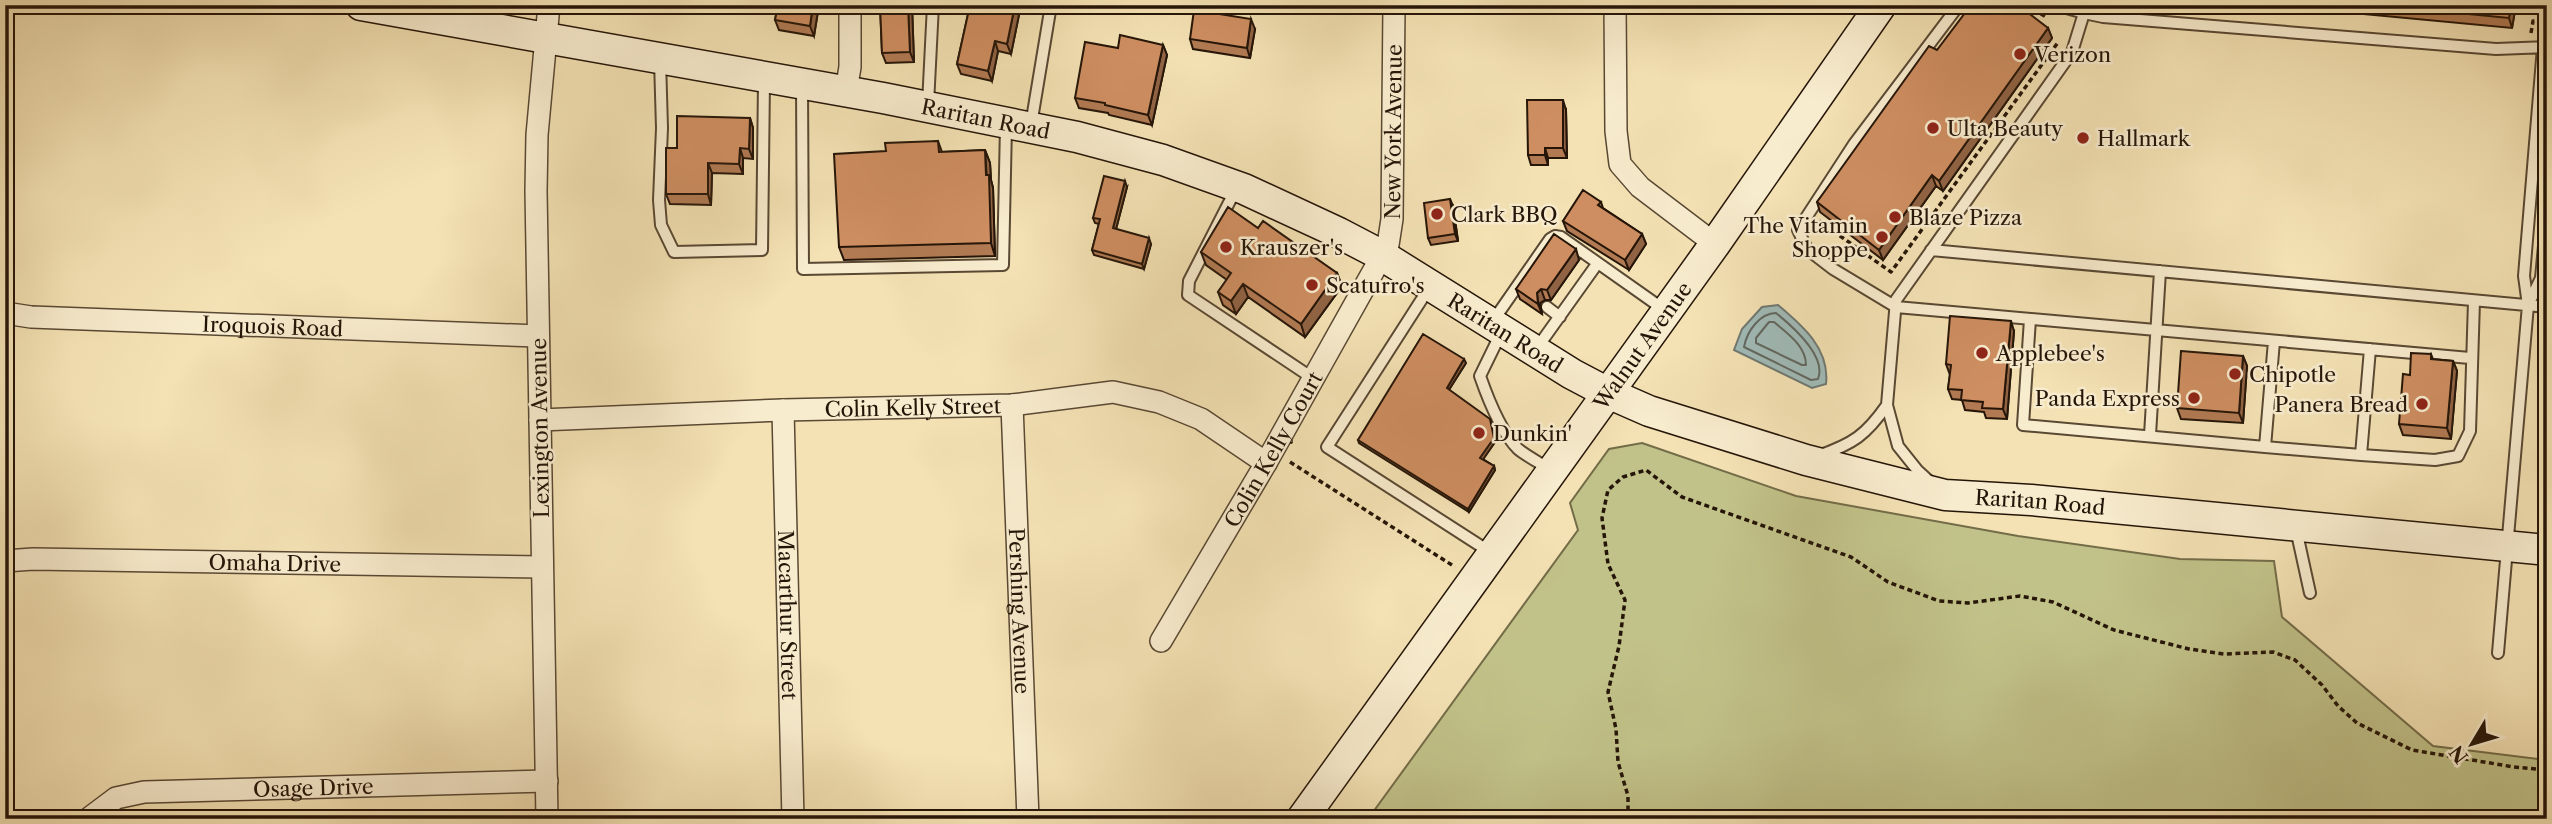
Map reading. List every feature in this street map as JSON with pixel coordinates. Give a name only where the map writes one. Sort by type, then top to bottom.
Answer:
[{"type":"main road","name":"Raritan Road","points":[[361,5],[802,82],[1019,125],[1149,156],[1237,187],[1383,256],[1608,393],[1656,414],[1806,460],[1945,495],[2031,500],[2547,550]]},
{"type":"main road","name":"Walnut Avenue","points":[[1302,819],[1715,244],[1881,5]]},
{"type":"street","name":"Lexington Avenue","points":[[547,819],[537,135],[550,5]]},
{"type":"street","points":[[846,91],[850,67],[850,5]]},
{"type":"street","name":"New York Avenue","points":[[1383,256],[1392,219],[1394,5]]},
{"type":"street","points":[[1615,5],[1616,131],[1620,164],[1640,187],[1715,244]]},
{"type":"street","name":"Colin Kelly Court","points":[[1161,641],[1383,256]]},
{"type":"street","name":"Iroquois Road","points":[[5,313],[32,317],[538,335]]},
{"type":"street","name":"Colin Kelly Street","points":[[540,420],[783,410],[1012,405],[1113,392],[1159,402],[1201,419],[1269,457]]},
{"type":"street","name":"Pershing Avenue","points":[[1012,405],[1028,819]]},
{"type":"street","name":"Macarthur Street","points":[[783,410],[793,819]]},
{"type":"street","name":"Omaha Drive","points":[[5,562],[33,559],[542,568]]},
{"type":"street","name":"Osage Drive","points":[[89,819],[117,798],[144,792],[547,781]]},
{"type":"lane","points":[[928,107],[933,5]]},
{"type":"lane","points":[[802,82],[803,269],[1003,265],[1019,125],[1051,5]]},
{"type":"lane","points":[[1959,5],[1871,122],[1798,230],[1807,249],[1833,269],[1896,307],[2470,358]]},
{"type":"lane","points":[[2056,5],[2085,9],[2103,17],[2496,49],[2545,47],[2524,276],[2528,306],[2498,653]]},
{"type":"lane","points":[[1945,495],[1918,471],[1898,446],[1887,405],[1896,300],[2072,52],[2085,9]]},
{"type":"lane","points":[[660,57],[662,128],[659,200],[661,225],[674,252],[762,250],[764,76]]},
{"type":"lane","points":[[1237,187],[1189,281],[1188,295],[1314,379]]},
{"type":"lane","points":[[2528,306],[2541,278],[2547,213]]},
{"type":"lane","points":[[1552,471],[1521,451],[1511,441],[1489,403],[1480,376],[1497,327],[1516,289],[1550,239],[1561,237],[1667,311]]},
{"type":"lane","points":[[1931,250],[2547,307]]},
{"type":"lane","points":[[1535,350],[1597,264]]},
{"type":"lane","points":[[2150,435],[2160,271]]},
{"type":"lane","points":[[1430,285],[1327,447],[1493,553]]},
{"type":"lane","points":[[1516,289],[1527,295]]},
{"type":"lane","points":[[2030,319],[2023,425],[2435,460],[2458,456],[2470,431],[2470,358],[2474,301]]},
{"type":"lane","points":[[1546,307],[1559,317]]},
{"type":"lane","points":[[2265,447],[2274,341]]},
{"type":"lane","points":[[2361,455],[2370,349]]},
{"type":"lane","points":[[1806,460],[1847,446],[1873,425],[1887,405]]},
{"type":"lane","points":[[2295,526],[2310,593]]},
{"type":"path","points":[[2025,5],[2048,18]]},
{"type":"path","points":[[2531,36],[2533,21],[2547,22]]},
{"type":"path","points":[[1808,212],[1891,272],[2063,34]]},
{"type":"path","points":[[1269,457],[1474,579]]},
{"type":"path","points":[[1628,819],[1628,796],[1618,762],[1616,729],[1608,692],[1619,646],[1625,600],[1608,564],[1602,518],[1608,489],[1623,477],[1646,470],[1682,497],[1851,557],[1888,582],[1939,601],[1968,603],[2020,596],[2053,602],[2114,630],[2189,649],[2224,654],[2273,652],[2295,660],[2322,685],[2337,706],[2357,723],[2412,750],[2547,770]]},
{"type":"green space","points":[[1642,443],[1796,496],[2018,536],[2180,559],[2274,561],[2282,617],[2433,746],[2547,760],[2547,819],[1368,819],[1578,530],[1570,503],[1609,449]]},
{"type":"water","points":[[1778,305],[1813,339],[1824,360],[1826,384],[1812,388],[1734,350],[1742,329],[1762,307]]},
{"type":"building","points":[[778,5],[813,5],[810,26],[775,20]]},
{"type":"building","points":[[880,5],[908,5],[910,52],[882,53]]},
{"type":"building","points":[[970,5],[1015,5],[1007,44],[995,41],[988,71],[957,64]]},
{"type":"building","points":[[1971,5],[2018,5],[2048,28],[1939,181],[1932,175],[1879,250],[1817,202],[1929,46],[1937,50]]},
{"type":"building","points":[[2374,5],[2511,5],[2509,18]]},
{"type":"building","points":[[1194,10],[1251,19],[1247,48],[1190,39]]},
{"type":"building","points":[[1120,35],[1163,45],[1148,115],[1075,98],[1085,42],[1118,48]]},
{"type":"building","points":[[1527,100],[1563,100],[1563,148],[1545,148],[1545,155],[1528,155]]},
{"type":"building","points":[[677,116],[750,118],[749,149],[740,148],[739,164],[708,163],[708,194],[666,194],[666,148],[677,148]]},
{"type":"building","points":[[938,141],[939,152],[985,150],[986,175],[989,175],[991,243],[839,247],[834,154],[886,151],[885,143]]},
{"type":"building","points":[[1104,176],[1125,181],[1113,228],[1149,238],[1142,264],[1092,250],[1100,219],[1093,218]]},
{"type":"building","points":[[1583,190],[1601,202],[1598,205],[1642,234],[1625,260],[1563,221]]},
{"type":"building","points":[[1450,199],[1455,234],[1428,238],[1424,203]]},
{"type":"building","points":[[1228,207],[1258,228],[1263,221],[1337,273],[1301,324],[1243,284],[1231,301],[1218,292],[1231,273],[1201,252]]},
{"type":"building","points":[[1554,234],[1576,249],[1547,290],[1541,289],[1537,293],[1538,304],[1516,289]]},
{"type":"building","name":"Applebee's","points":[[1950,316],[2011,321],[2003,409],[1982,408],[1983,402],[1961,400],[1962,390],[1948,389],[1951,365],[1946,364]]},
{"type":"building","points":[[1423,334],[1464,359],[1447,388],[1490,419],[1494,438],[1480,458],[1494,466],[1468,509],[1358,440]]},
{"type":"building","points":[[2181,351],[2243,356],[2239,413],[2177,408]]},
{"type":"building","points":[[2411,353],[2431,354],[2431,359],[2453,361],[2447,428],[2399,424],[2403,374],[2410,375]]},
{"type":"place","name":"Verizon","points":[[2020,54]]},
{"type":"place","name":"Ulta Beauty","points":[[1933,128]]},
{"type":"place","name":"Hallmark","points":[[2083,138]]},
{"type":"place","name":"Clark BBQ","points":[[1437,214]]},
{"type":"place","name":"Blaze Pizza","points":[[1895,217]]},
{"type":"place","name":"The Vitamin Shoppe","points":[[1882,237]]},
{"type":"place","name":"Krauszer's","points":[[1226,247]]},
{"type":"place","name":"Scaturro's","points":[[1312,285]]},
{"type":"place","name":"Applebee's","points":[[1982,353]]},
{"type":"place","name":"Chipotle","points":[[2235,374]]},
{"type":"place","name":"Panda Express","points":[[2194,398]]},
{"type":"place","name":"Panera Bread","points":[[2422,404]]},
{"type":"place","name":"Dunkin'","points":[[1479,433]]}]
